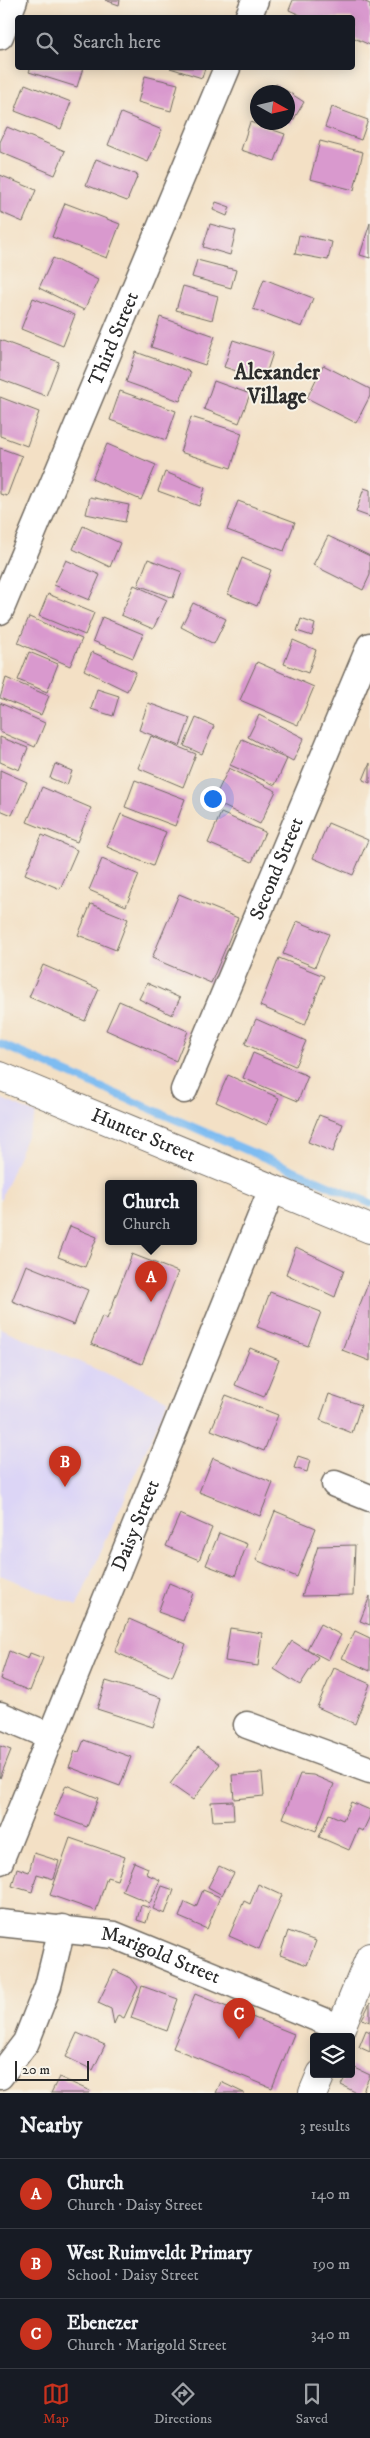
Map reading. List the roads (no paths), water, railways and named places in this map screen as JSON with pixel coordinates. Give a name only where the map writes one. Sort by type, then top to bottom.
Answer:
[{"type":"street","points":[[0,36],[14,0]]},
{"type":"street","points":[[249,15],[255,0]]},
{"type":"street","name":"Third Street","points":[[0,611],[226,70]]},
{"type":"street","name":"Second Street","points":[[184,1090],[370,646]]},
{"type":"street","name":"Hunter Street","points":[[0,1076],[370,1229]]},
{"type":"street","name":"Daisy Street","points":[[0,1861],[272,1189]]},
{"type":"street","points":[[335,1484],[370,1498]]},
{"type":"street","points":[[0,1715],[50,1736]]},
{"type":"street","points":[[247,1725],[370,1770]]},
{"type":"street","name":"Marigold Street","points":[[0,1923],[62,1928],[114,1935],[339,2032]]},
{"type":"street","points":[[0,2076],[26,2042],[48,1986],[62,1928]]},
{"type":"street","points":[[339,2032],[370,1957]]},
{"type":"street","points":[[313,2093],[319,2078]]},
{"type":"waterway","points":[[0,1044],[370,1203]]},
{"type":"place","name":"Church","points":[[151,1302]]},
{"type":"place","name":"West Ruimveldt Primary","points":[[65,1487]]},
{"type":"place","name":"Ebenezer","points":[[239,2039]]},
{"type":"district","name":"Alexander Village","points":[[277,385]]}]
